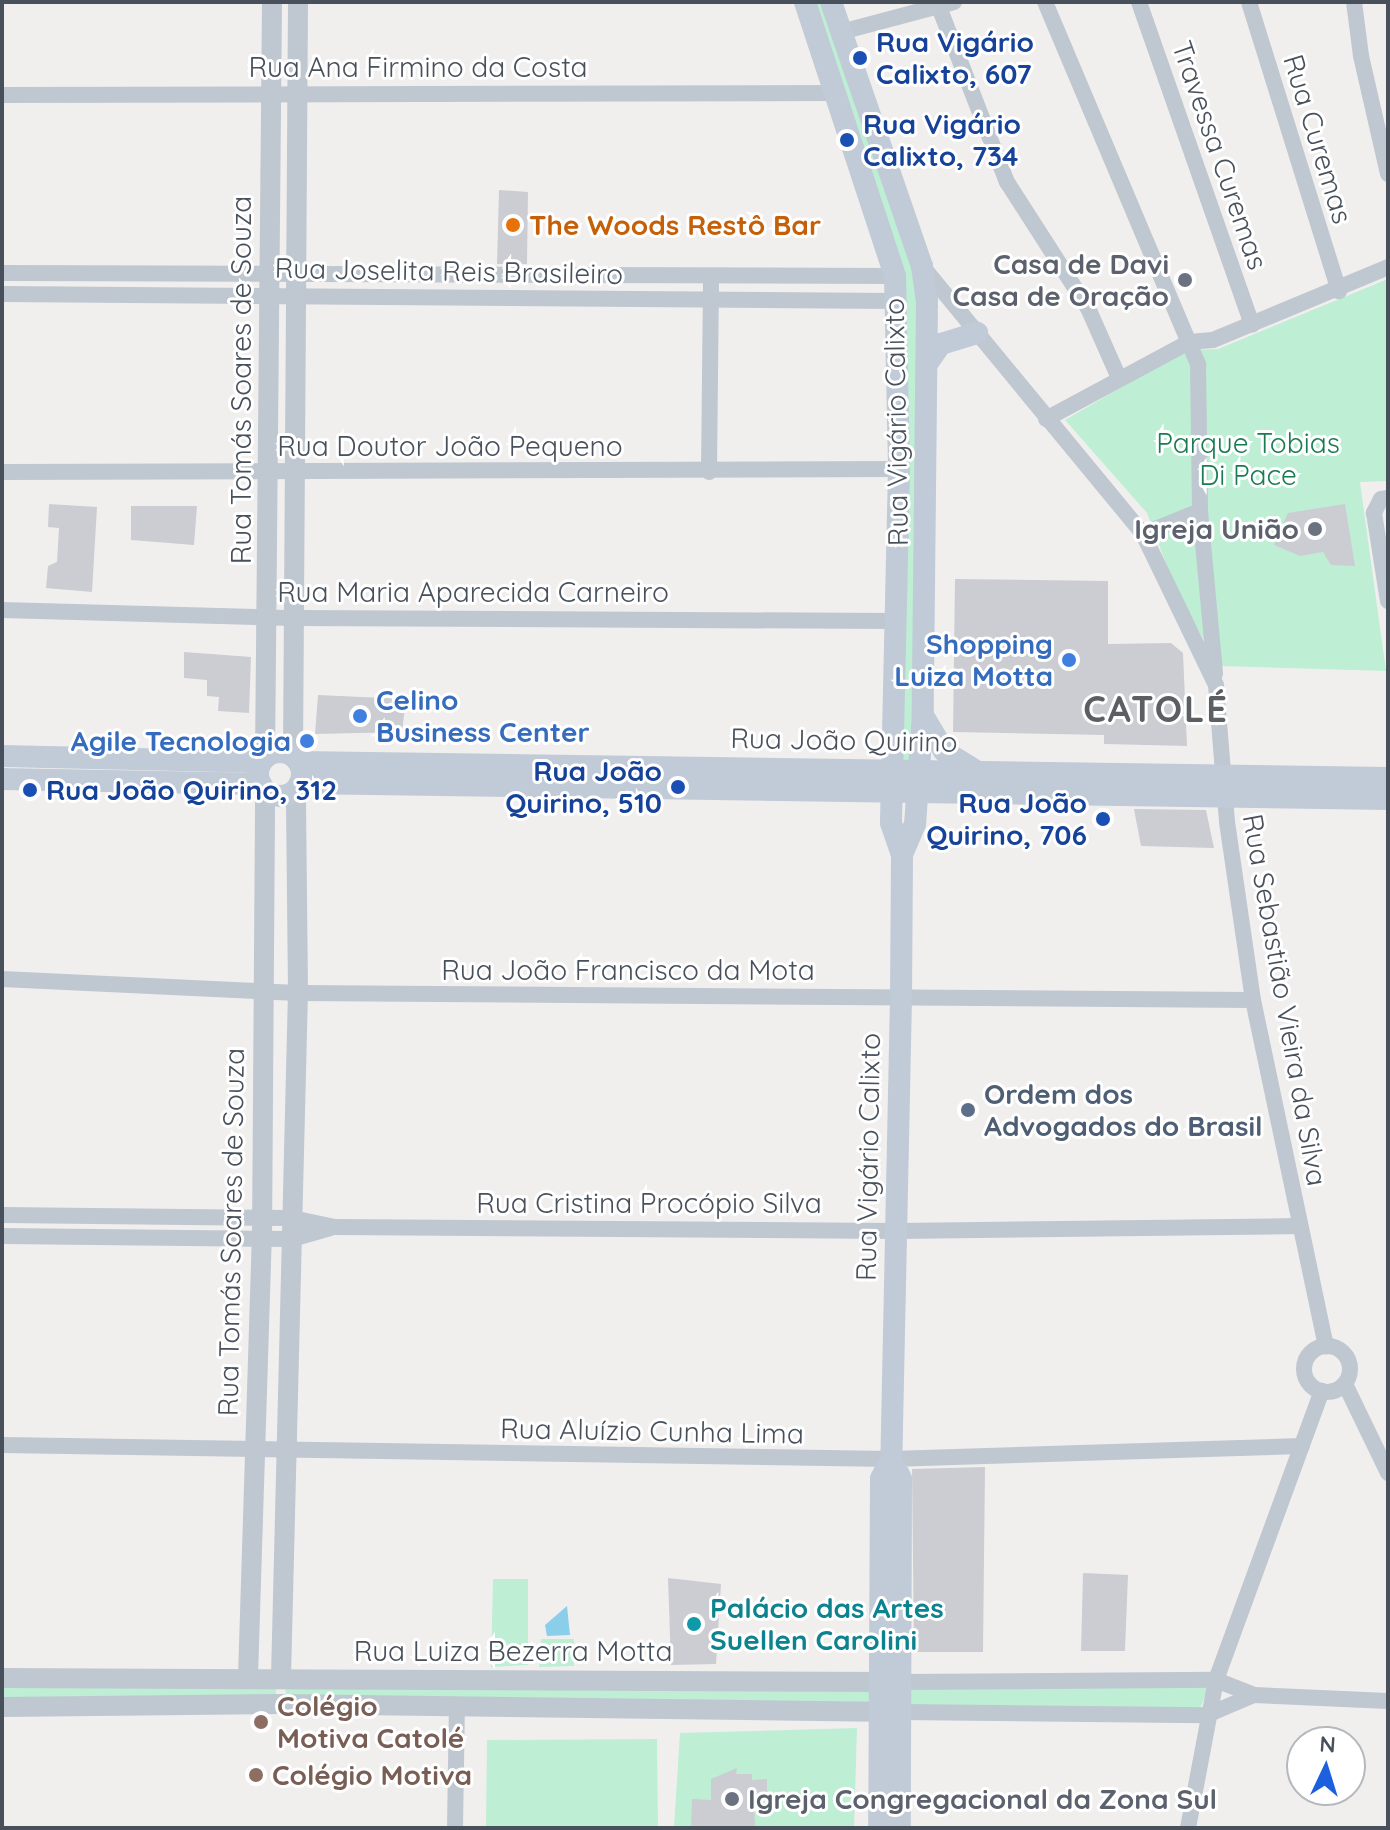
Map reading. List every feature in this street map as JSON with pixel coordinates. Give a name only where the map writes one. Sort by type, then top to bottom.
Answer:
[{"type":"main road","name":"Rua Vigário Calixto","points":[[805,2],[895,276],[899,469],[891,823],[902,855]]},
{"type":"main road","name":"Rua Vigário Calixto","points":[[831,2],[922,266],[929,361],[920,772],[918,795],[902,855],[891,1459],[881,1479],[889,1712],[879,1828]]},
{"type":"main road","points":[[929,361],[941,344],[977,333]]},
{"type":"main road","points":[[923,713],[944,751],[979,772]]},
{"type":"main road","points":[[2,756],[263,773],[284,796],[297,773],[279,752],[263,773]]},
{"type":"main road","name":"Rua João Quirino","points":[[297,773],[979,772],[1388,799]]},
{"type":"main road","points":[[2,779],[263,773]]},
{"type":"main road","name":"Rua João Quirino","points":[[297,773],[891,795],[1224,788],[1388,778]]},
{"type":"main road","name":"Rua Vigário Calixto","points":[[889,1712],[900,1828]]},
{"type":"street","name":"Rua Tomás Soares de Souza","points":[[248,1677],[263,1218],[263,773],[268,617],[272,2]]},
{"type":"street","name":"Rua Tomás Soares de Souza","points":[[281,1677],[289,1453],[298,993],[293,618],[298,2]]},
{"type":"street","points":[[1045,2],[1189,342],[1200,381],[1200,511],[1216,685]]},
{"type":"street","name":"Travessa Curemas","points":[[1139,2],[1252,325]]},
{"type":"street","name":"Rua Curemas","points":[[1249,2],[1339,291]]},
{"type":"street","points":[[1354,2],[1361,56],[1388,174]]},
{"type":"street","points":[[841,32],[947,5],[1007,182],[1088,308],[1119,378]]},
{"type":"street","name":"Rua Ana Firmino da Costa","points":[[2,95],[834,93]]},
{"type":"street","name":"Rua Sebastião Vieira da Silva","points":[[922,266],[1143,534],[1216,685],[1224,788],[1253,1000],[1326,1346]]},
{"type":"street","points":[[1046,419],[1189,342],[1213,340],[1339,291],[1388,267]]},
{"type":"street","name":"Rua Joselita Reis Brasileiro","points":[[2,273],[295,271],[711,277],[895,276]]},
{"type":"street","points":[[709,472],[711,277]]},
{"type":"street","name":"Rua Joselita Reis Brasileiro","points":[[2,294],[895,301]]},
{"type":"street","name":"Rua Doutor João Pequeno","points":[[2,472],[899,469]]},
{"type":"street","points":[[1388,498],[1376,505],[1376,527],[1388,601]]},
{"type":"street","points":[[1143,534],[1200,511]]},
{"type":"street","name":"Rua Maria Aparecida Carneiro","points":[[2,610],[293,618],[895,621]]},
{"type":"street","name":"Rua João Francisco da Mota","points":[[2,979],[298,993],[1253,1000]]},
{"type":"street","name":"Rua Cristina Procópio Silva","points":[[2,1215],[263,1218],[292,1229]]},
{"type":"street","name":"Rua Cristina Procópio Silva","points":[[2,1236],[262,1239],[292,1229],[335,1227],[897,1231],[1299,1226]]},
{"type":"street","points":[[1345,1384],[1322,1391],[1308,1382],[1305,1366],[1312,1352],[1326,1346],[1340,1350],[1349,1361],[1345,1384],[1388,1473]]},
{"type":"street","points":[[1188,1828],[1216,1680],[1322,1391]]},
{"type":"street","name":"Rua Aluízio Cunha Lima","points":[[2,1445],[289,1453],[891,1459],[1302,1446]]},
{"type":"street","name":"Rua Luiza Bezerra Motta","points":[[2,1678],[889,1682],[1216,1680]]},
{"type":"street","points":[[719,1710],[721,1680]]},
{"type":"street","points":[[1216,1680],[1254,1695],[1388,1701]]},
{"type":"street","points":[[1207,1715],[1254,1695]]},
{"type":"street","points":[[455,1828],[457,1706]]},
{"type":"street","name":"Rua Luiza Bezerra Motta","points":[[2,1707],[457,1706],[1207,1715]]},
{"type":"green space","points":[[806,2],[827,2],[918,268],[917,769],[894,767],[898,272]]},
{"type":"green space","name":"Parque Tobias Di Pace","points":[[1388,279],[1388,481],[1360,482],[1386,671],[1218,666],[1174,585],[1147,513],[1065,420],[1186,350],[1218,349]]},
{"type":"green space","points":[[493,1579],[528,1579],[528,1665],[491,1667]]},
{"type":"green space","points":[[541,1639],[574,1639],[574,1666],[539,1667]]},
{"type":"green space","points":[[275,1681],[277,1700],[2,1702],[2,1682]]},
{"type":"green space","points":[[286,1681],[872,1687],[872,1706],[285,1700]]},
{"type":"green space","points":[[1210,1683],[1200,1709],[905,1706],[906,1687]]},
{"type":"green space","points":[[857,1728],[854,1828],[674,1828],[680,1733]]},
{"type":"green space","points":[[657,1739],[658,1828],[486,1828],[487,1740]]},
{"type":"water","points":[[567,1606],[570,1635],[547,1636],[545,1625]]},
{"type":"building","name":"The Woods Restô Bar","points":[[499,190],[528,192],[527,264],[497,264]]},
{"type":"building","points":[[49,504],[97,507],[92,592],[46,588],[48,566],[57,562],[59,528],[48,527]]},
{"type":"building","name":"Igreja União","points":[[1345,504],[1355,566],[1331,565],[1323,552],[1300,556],[1274,545],[1288,513]]},
{"type":"building","points":[[131,506],[197,506],[194,545],[131,540]]},
{"type":"building","name":"Shopping Luiza Motta","points":[[955,579],[1108,581],[1108,644],[1171,643],[1183,653],[1187,746],[1104,744],[1104,735],[953,732]]},
{"type":"building","points":[[184,652],[251,657],[249,713],[218,711],[219,697],[207,696],[207,680],[184,678]]},
{"type":"building","name":"Celino Business Center","points":[[318,695],[406,699],[402,732],[315,734]]},
{"type":"building","points":[[1134,809],[1206,810],[1214,848],[1141,846]]},
{"type":"building","points":[[985,1467],[983,1652],[914,1652],[912,1469]]},
{"type":"building","points":[[1083,1573],[1128,1575],[1125,1651],[1081,1651]]},
{"type":"building","name":"Palácio das Artes Suellen Carolini","points":[[668,1578],[721,1584],[716,1664],[671,1665]]},
{"type":"building","name":"Igreja Congregacional da Zona Sul","points":[[737,1768],[736,1774],[752,1774],[752,1780],[767,1779],[767,1800],[754,1798],[755,1828],[691,1828],[692,1799],[711,1800],[711,1779]]},
{"type":"place","name":"Rua Vigário Calixto, 607","points":[[860,58]]},
{"type":"place","name":"Rua Vigário Calixto, 734","points":[[847,140]]},
{"type":"place","name":"The Woods Restô Bar","points":[[513,225]]},
{"type":"place","name":"Casa de Davi Casa de Oração","points":[[1185,280]]},
{"type":"place","name":"Igreja União","points":[[1315,529]]},
{"type":"place","name":"Shopping Luiza Motta","points":[[1069,660]]},
{"type":"place","name":"Celino Business Center","points":[[360,716]]},
{"type":"place","name":"Agile Tecnologia","points":[[307,741]]},
{"type":"place","name":"Rua João Quirino, 510","points":[[678,787]]},
{"type":"place","name":"Rua João Quirino, 312","points":[[30,790]]},
{"type":"place","name":"Rua João Quirino, 706","points":[[1103,819]]},
{"type":"place","name":"Ordem dos Advogados do Brasil","points":[[968,1110]]},
{"type":"place","name":"Palácio das Artes Suellen Carolini","points":[[694,1624]]},
{"type":"place","name":"Colégio Motiva Catolé","points":[[261,1722]]},
{"type":"place","name":"Colégio Motiva","points":[[256,1775]]},
{"type":"place","name":"Igreja Congregacional da Zona Sul","points":[[732,1799]]},
{"type":"district","name":"CATOLÉ","points":[[1156,709]]}]
